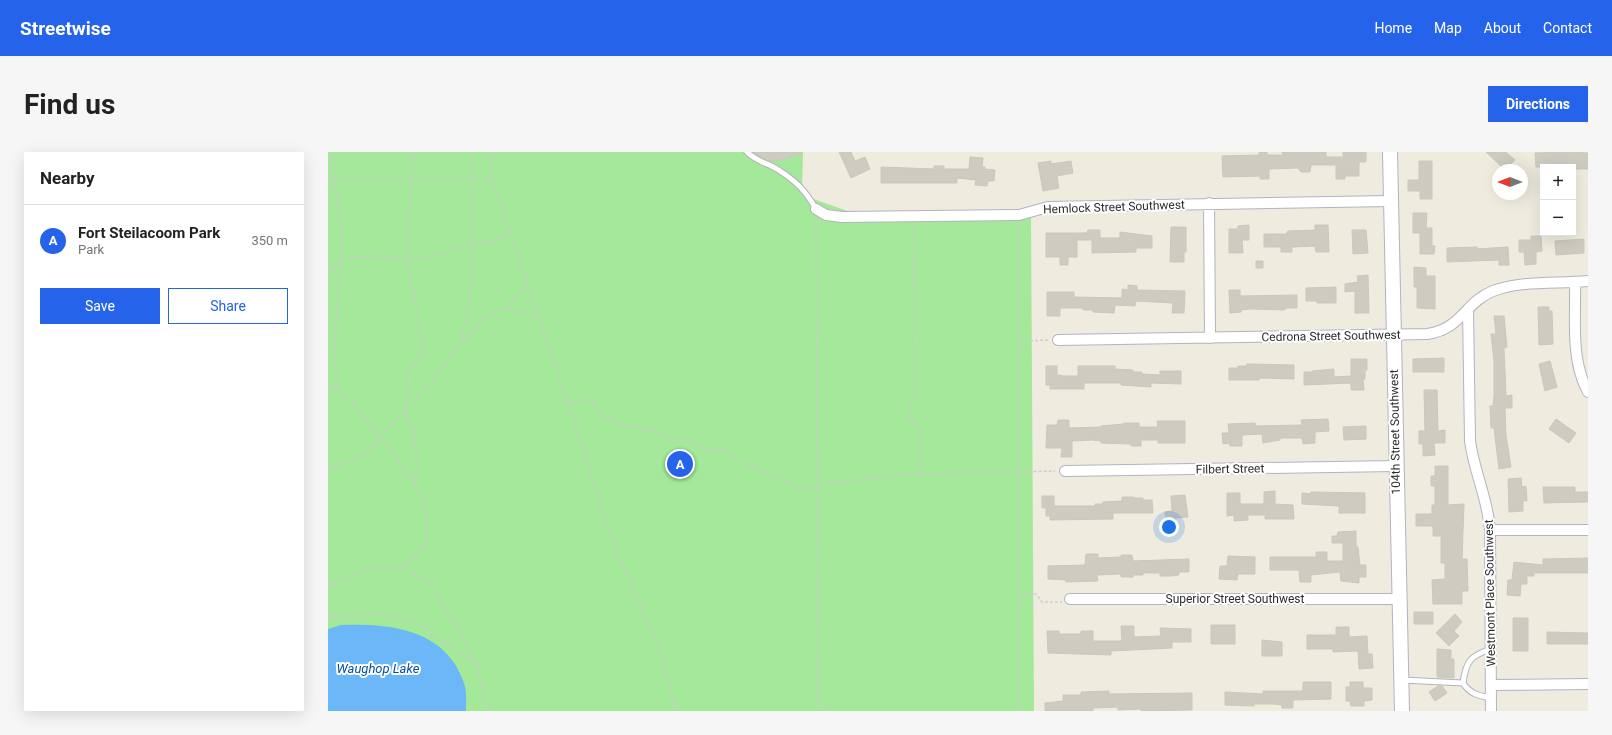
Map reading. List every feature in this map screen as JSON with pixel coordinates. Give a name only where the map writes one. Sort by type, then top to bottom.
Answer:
[{"type":"street","name":"104th Street Southwest","points":[[1390,152],[1395,466],[1402,711]]},
{"type":"street","name":"Hemlock Street Southwest","points":[[816,209],[826,215],[842,217],[1020,215],[1048,207],[1208,203],[1391,201]]},
{"type":"street","points":[[1208,203],[1210,338]]},
{"type":"street","name":"Cedrona Street Southwest","points":[[1058,340],[1438,332],[1452,325],[1468,309],[1488,294],[1500,289],[1524,285],[1588,281]]},
{"type":"street","points":[[1575,282],[1576,356],[1580,375],[1588,392]]},
{"type":"street","name":"Westmont Place Southwest","points":[[1468,309],[1470,441],[1473,462],[1487,507],[1490,530],[1490,711]]},
{"type":"street","name":"Filbert Street","points":[[1065,471],[1395,466]]},
{"type":"street","points":[[1490,530],[1588,530]]},
{"type":"street","name":"Superior Street Southwest","points":[[1070,599],[1400,599]]},
{"type":"street","points":[[1491,685],[1588,684]]},
{"type":"lane","points":[[747,152],[753,158],[776,169],[797,183],[805,191],[816,209]]},
{"type":"lane","points":[[1463,683],[1468,663],[1474,656],[1491,649]]},
{"type":"lane","points":[[1402,680],[1463,683],[1477,696],[1491,698]]},
{"type":"path","points":[[330,152],[332,180],[340,213],[340,262],[333,339],[335,372],[338,388],[347,396],[415,484],[422,499],[428,525],[426,541],[418,554],[400,568]]},
{"type":"path","points":[[413,152],[407,260],[424,352],[410,370],[405,412],[412,427],[415,441],[417,464],[415,484]]},
{"type":"path","points":[[459,345],[469,310],[473,228],[471,152]]},
{"type":"path","points":[[491,152],[492,179],[568,403],[609,532],[659,648],[676,711]]},
{"type":"path","points":[[328,181],[492,179]]},
{"type":"path","points":[[816,209],[819,711]]},
{"type":"path","points":[[1019,711],[1020,215]]},
{"type":"path","points":[[915,225],[916,391],[910,408],[910,420],[920,429],[922,474]]},
{"type":"path","points":[[328,273],[340,262],[355,257],[376,256],[420,260],[471,245],[493,241],[510,233]]},
{"type":"path","points":[[328,470],[369,453],[379,438],[405,412],[435,378],[459,345],[484,320],[493,314],[506,309],[528,285]]},
{"type":"path","points":[[506,309],[539,316]]},
{"type":"path","points":[[1020,341],[1058,340]]},
{"type":"path","points":[[328,388],[338,388]]},
{"type":"path","points":[[568,403],[592,399],[602,416],[624,425],[654,431],[675,441],[690,442],[708,450],[721,448],[730,456],[804,491],[818,485],[898,475],[1065,471]]},
{"type":"path","points":[[328,586],[370,568],[388,566],[406,569],[424,578],[434,588],[477,664],[488,711]]},
{"type":"path","points":[[1019,594],[1036,594],[1042,602],[1067,602],[1070,599]]},
{"type":"path","points":[[328,615],[378,614],[414,621],[477,664]]},
{"type":"green space","points":[[328,152],[803,152],[802,195],[862,216],[1031,216],[1034,711],[328,711]]},
{"type":"water","name":"Waughop Lake","points":[[341,625],[397,628],[430,640],[444,651],[456,665],[465,686],[466,711],[328,711],[328,629]]},
{"type":"building","points":[[753,152],[802,153],[782,160],[771,161]]},
{"type":"building","points":[[839,152],[851,152],[855,161],[865,157],[870,169],[851,178]]},
{"type":"building","points":[[1259,152],[1267,152],[1267,155],[1283,155],[1282,152],[1326,152],[1326,157],[1343,157],[1343,152],[1366,152],[1366,162],[1359,162],[1359,176],[1345,176],[1345,179],[1336,179],[1336,165],[1311,165],[1310,172],[1301,172],[1298,168],[1269,169],[1269,179],[1260,179],[1260,176],[1223,177],[1222,156],[1259,155]]},
{"type":"building","points":[[1486,152],[1506,152],[1515,160],[1511,164],[1499,164]]},
{"type":"building","points":[[1535,153],[1588,153],[1588,169],[1576,169],[1576,164],[1540,164],[1540,167],[1536,167]]},
{"type":"building","points":[[970,157],[983,158],[982,167],[985,167],[985,169],[995,170],[994,181],[988,181],[987,186],[975,185],[976,180],[957,178],[957,183],[881,183],[881,167],[934,169],[934,166],[944,166],[944,169],[969,169]]},
{"type":"building","points":[[1051,161],[1051,164],[1071,161],[1073,173],[1057,176],[1059,188],[1043,191],[1038,163]]},
{"type":"building","points":[[1419,161],[1432,161],[1432,199],[1420,199],[1420,191],[1408,191],[1408,180],[1419,180]]},
{"type":"building","points":[[1413,213],[1427,213],[1426,228],[1432,228],[1432,246],[1435,246],[1434,254],[1420,254],[1420,233],[1413,233]]},
{"type":"building","points":[[1249,225],[1249,240],[1242,240],[1243,253],[1229,253],[1229,229],[1238,229],[1238,226]]},
{"type":"building","points":[[1315,225],[1328,225],[1329,252],[1316,252],[1315,246],[1292,247],[1292,252],[1281,252],[1281,247],[1264,247],[1264,234],[1286,234],[1288,231],[1315,230]]},
{"type":"building","points":[[1171,227],[1186,227],[1186,252],[1184,252],[1184,262],[1170,262]]},
{"type":"building","points":[[1088,230],[1100,230],[1100,238],[1120,238],[1120,232],[1152,236],[1152,248],[1136,248],[1136,252],[1092,253],[1092,240],[1077,240],[1077,257],[1068,257],[1068,265],[1060,265],[1060,257],[1046,257],[1046,233],[1087,233]]},
{"type":"building","points":[[1352,230],[1366,230],[1368,253],[1353,254]]},
{"type":"building","points":[[1531,236],[1541,236],[1542,251],[1536,252],[1536,264],[1525,265],[1524,252],[1519,252],[1519,240],[1531,240]]},
{"type":"building","points":[[1584,239],[1584,253],[1556,255],[1555,241]]},
{"type":"building","points":[[1477,247],[1477,249],[1508,247],[1509,265],[1499,265],[1499,260],[1447,262],[1447,248]]},
{"type":"building","points":[[1256,261],[1263,261],[1263,268],[1256,268]]},
{"type":"building","points":[[1414,267],[1426,268],[1426,276],[1435,276],[1435,309],[1417,308],[1417,287],[1414,287]]},
{"type":"building","points":[[1368,275],[1369,313],[1355,313],[1355,291],[1345,292],[1345,284],[1358,282],[1357,276]]},
{"type":"building","points":[[1128,285],[1137,286],[1137,290],[1185,291],[1184,313],[1172,313],[1173,303],[1136,301],[1135,306],[1115,305],[1114,313],[1093,312],[1093,310],[1083,310],[1083,308],[1060,308],[1060,316],[1047,316],[1047,292],[1074,292],[1074,297],[1122,298],[1122,289],[1128,290]]},
{"type":"building","points":[[1336,287],[1336,303],[1317,303],[1317,301],[1306,301],[1306,288]]},
{"type":"building","points":[[1229,290],[1240,290],[1240,296],[1297,295],[1297,308],[1285,308],[1285,310],[1250,309],[1230,313]]},
{"type":"building","points":[[1538,307],[1549,307],[1549,311],[1552,311],[1553,344],[1539,345]]},
{"type":"building","points":[[1494,316],[1504,316],[1507,347],[1504,348],[1506,396],[1512,395],[1512,408],[1505,408],[1506,435],[1511,467],[1499,469],[1494,428],[1491,428],[1490,406],[1493,406],[1494,396],[1494,361],[1491,334],[1496,334]]},
{"type":"building","points":[[1444,358],[1444,372],[1413,372],[1413,359]]},
{"type":"building","points":[[1351,359],[1367,359],[1367,370],[1365,370],[1365,379],[1363,379],[1364,390],[1351,390],[1351,383],[1304,385],[1304,372],[1334,369],[1334,377],[1351,376]]},
{"type":"building","points":[[1550,361],[1557,387],[1545,391],[1539,364]]},
{"type":"building","points":[[1247,364],[1294,365],[1294,379],[1259,378],[1259,380],[1229,380],[1229,368],[1247,366]]},
{"type":"building","points":[[1046,366],[1057,366],[1057,375],[1064,376],[1078,376],[1078,366],[1115,366],[1115,369],[1133,370],[1133,372],[1142,372],[1142,374],[1160,375],[1160,371],[1181,371],[1181,384],[1151,383],[1151,387],[1121,385],[1121,383],[1084,383],[1084,389],[1050,389],[1050,385],[1046,385]]},
{"type":"building","points":[[1424,390],[1437,390],[1438,431],[1445,430],[1445,443],[1434,443],[1435,455],[1423,456],[1423,444],[1419,444],[1419,431],[1425,431]]},
{"type":"building","points":[[1328,419],[1329,431],[1315,432],[1315,443],[1303,444],[1302,438],[1280,438],[1280,440],[1263,443],[1262,434],[1242,435],[1242,446],[1230,446],[1229,443],[1223,444],[1222,433],[1229,433],[1228,424],[1255,423],[1256,426],[1302,425],[1301,420]]},
{"type":"building","points":[[1556,419],[1576,433],[1569,443],[1549,429]]},
{"type":"building","points":[[1058,420],[1069,420],[1069,428],[1101,427],[1124,423],[1139,423],[1139,427],[1158,427],[1157,421],[1185,421],[1185,443],[1158,443],[1158,440],[1141,440],[1141,446],[1131,446],[1131,444],[1101,443],[1101,441],[1092,440],[1072,441],[1072,457],[1061,457],[1062,448],[1046,448],[1047,425],[1057,425]]},
{"type":"building","points":[[1366,426],[1366,439],[1344,440],[1343,427]]},
{"type":"building","points":[[1435,466],[1448,466],[1448,505],[1464,504],[1462,559],[1467,559],[1468,591],[1462,591],[1462,604],[1433,604],[1432,580],[1445,579],[1445,563],[1441,563],[1441,536],[1433,536],[1433,526],[1416,526],[1416,514],[1432,514],[1432,505],[1435,505],[1435,486],[1431,486],[1431,476],[1435,476]]},
{"type":"building","points":[[1521,478],[1522,487],[1526,486],[1527,501],[1523,501],[1523,511],[1509,512],[1508,479]]},
{"type":"building","points":[[1543,487],[1575,487],[1575,492],[1588,492],[1588,502],[1544,503]]},
{"type":"building","points":[[1275,491],[1275,504],[1293,505],[1294,519],[1265,519],[1265,515],[1248,515],[1248,520],[1234,521],[1234,515],[1227,516],[1227,493],[1240,493],[1240,504],[1264,504],[1264,492]]},
{"type":"building","points":[[1311,492],[1365,493],[1365,513],[1339,513],[1339,506],[1302,504],[1302,493],[1310,494]]},
{"type":"building","points":[[1185,495],[1188,517],[1175,518],[1176,522],[1166,523],[1165,512],[1172,511],[1171,496]]},
{"type":"building","points":[[1042,496],[1054,496],[1054,506],[1095,506],[1095,504],[1103,504],[1103,502],[1122,501],[1122,497],[1143,498],[1143,500],[1152,500],[1153,513],[1113,513],[1113,519],[1050,520],[1050,516],[1046,516],[1046,508],[1042,508]]},
{"type":"building","points":[[1356,531],[1356,547],[1358,547],[1360,565],[1366,565],[1366,577],[1359,577],[1359,583],[1341,581],[1340,572],[1311,575],[1311,582],[1300,582],[1299,570],[1270,570],[1270,557],[1316,557],[1316,552],[1327,552],[1327,561],[1343,561],[1343,543],[1332,543],[1332,536],[1337,536],[1338,532]]},
{"type":"building","points":[[1086,554],[1098,554],[1098,558],[1132,555],[1133,561],[1189,559],[1189,572],[1179,572],[1179,575],[1171,576],[1160,576],[1160,573],[1143,573],[1143,575],[1133,575],[1133,577],[1121,577],[1121,574],[1097,575],[1098,581],[1066,582],[1066,580],[1048,579],[1048,566],[1085,565]]},
{"type":"building","points":[[1228,556],[1255,557],[1255,574],[1238,574],[1237,580],[1219,579],[1220,566],[1227,566]]},
{"type":"building","points":[[1588,558],[1588,573],[1534,573],[1534,576],[1527,576],[1527,584],[1521,584],[1520,596],[1507,595],[1508,580],[1512,580],[1514,562],[1543,565],[1543,559]]},
{"type":"building","points":[[1414,612],[1433,612],[1433,624],[1414,624]]},
{"type":"building","points":[[1455,614],[1462,622],[1454,631],[1459,636],[1449,646],[1436,633]]},
{"type":"building","points":[[1513,618],[1528,618],[1528,651],[1513,651]]},
{"type":"building","points":[[1211,625],[1235,625],[1235,644],[1211,644]]},
{"type":"building","points":[[1121,626],[1134,626],[1134,637],[1161,636],[1160,628],[1191,629],[1191,642],[1172,642],[1172,648],[1111,651],[1111,655],[1048,653],[1047,631],[1059,631],[1059,634],[1081,634],[1081,631],[1093,631],[1093,641],[1122,641]]},
{"type":"building","points":[[1336,627],[1349,627],[1349,637],[1367,636],[1368,654],[1372,654],[1373,668],[1359,669],[1358,651],[1333,652],[1333,649],[1307,649],[1307,635],[1336,635]]},
{"type":"building","points":[[1547,632],[1588,633],[1588,644],[1547,644]]},
{"type":"building","points":[[1262,640],[1282,642],[1282,656],[1262,656]]},
{"type":"building","points":[[1437,649],[1451,650],[1451,659],[1454,659],[1454,678],[1437,677]]},
{"type":"building","points":[[1303,682],[1331,682],[1331,699],[1293,700],[1293,708],[1282,708],[1282,705],[1273,704],[1254,704],[1254,706],[1225,705],[1225,692],[1263,694],[1263,691],[1303,691]]},
{"type":"building","points":[[1350,682],[1363,682],[1363,688],[1372,688],[1372,700],[1364,701],[1364,706],[1351,706],[1350,701],[1346,701],[1346,687],[1350,687]]},
{"type":"building","points":[[1438,686],[1442,686],[1447,693],[1435,701],[1429,692]]},
{"type":"building","points":[[1109,691],[1109,694],[1192,693],[1192,710],[1141,711],[1141,709],[1118,710],[1118,707],[1093,708],[1093,711],[1045,711],[1045,703],[1063,701],[1063,695],[1081,695],[1081,692]]},
{"type":"place","name":"Fort Steilacoom Park","points":[[680,464]]}]
